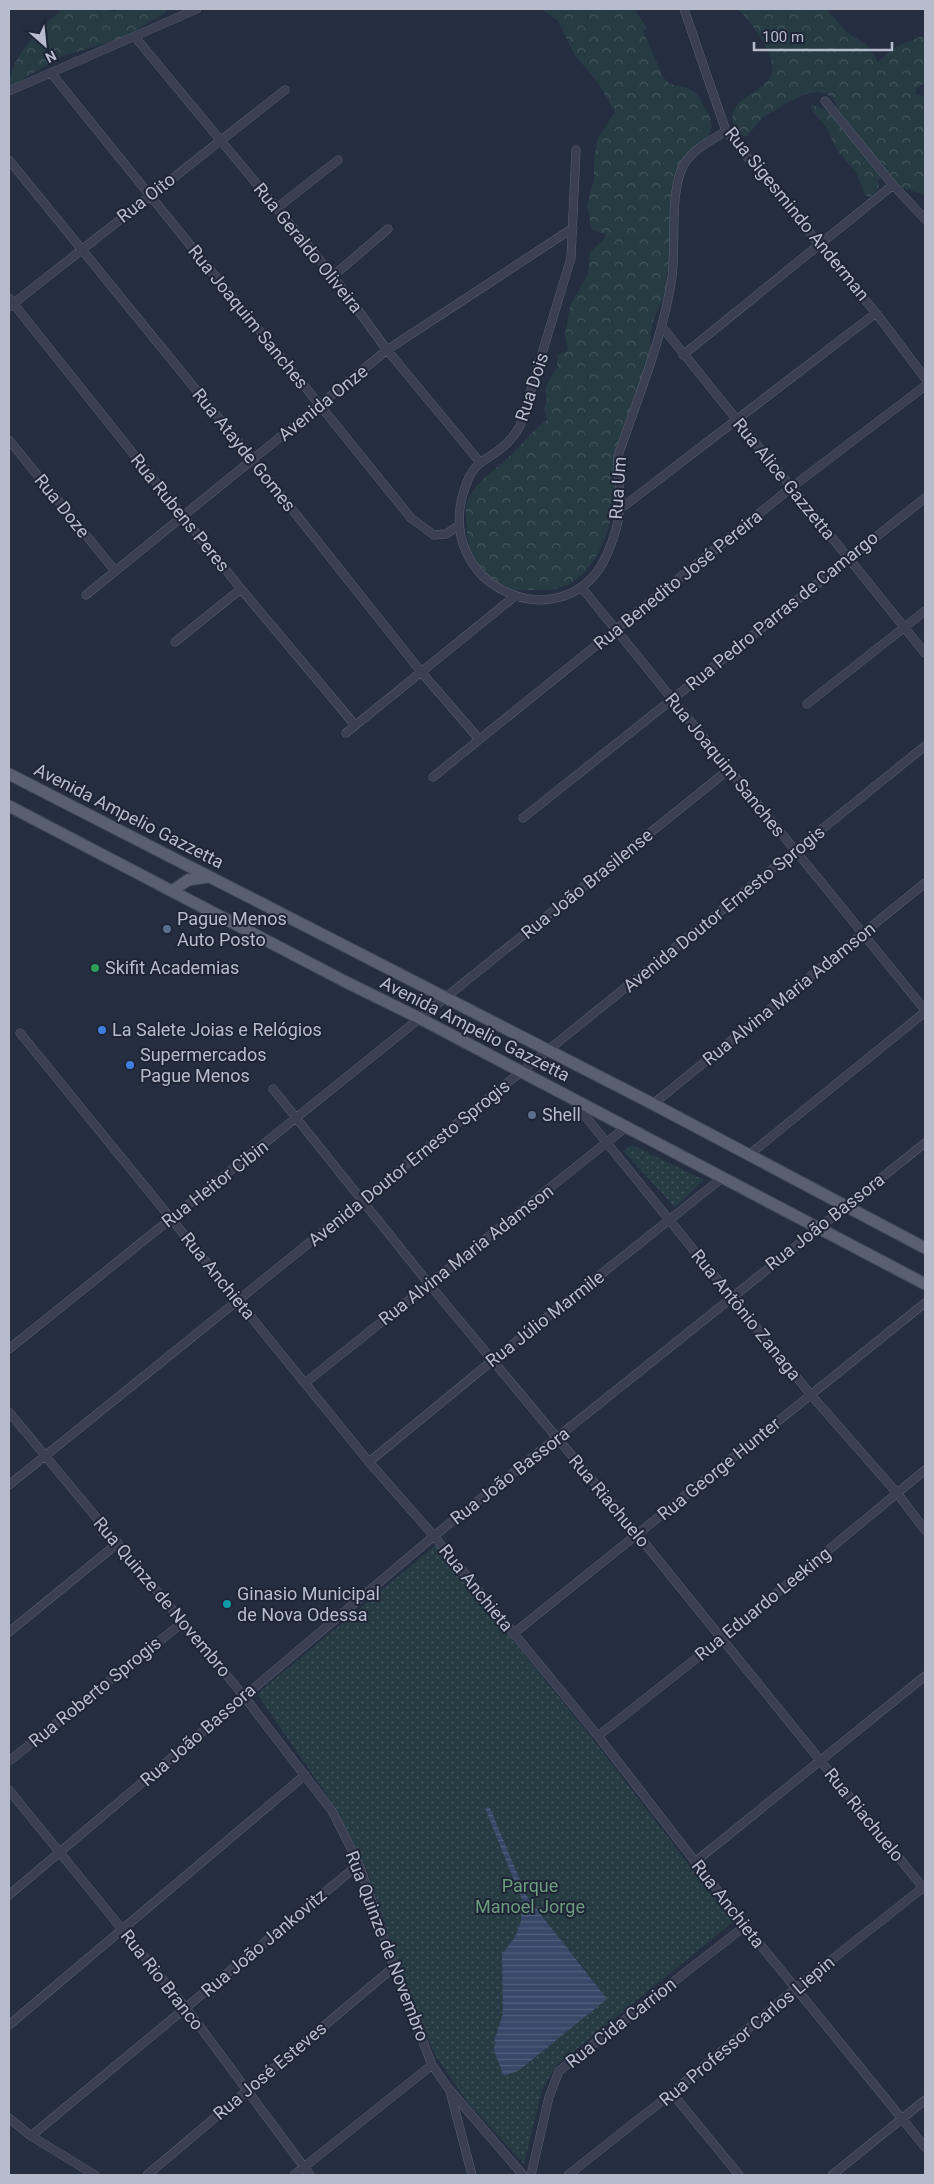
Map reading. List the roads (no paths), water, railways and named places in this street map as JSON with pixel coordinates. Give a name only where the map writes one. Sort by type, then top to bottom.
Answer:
[{"type":"main road","name":"Avenida Ampelio Gazzetta","points":[[9,774],[445,999],[654,1104],[925,1248]]},
{"type":"main road","name":"Avenida Ampelio Gazzetta","points":[[9,806],[421,1019],[925,1284]]},
{"type":"main road","points":[[172,891],[188,880],[208,877]]},
{"type":"street","points":[[9,91],[197,9]]},
{"type":"street","name":"Rua Sigesmindo Anderman","points":[[684,9],[726,131],[876,313],[925,378]]},
{"type":"street","name":"Rua Geraldo Oliveira","points":[[134,37],[333,276],[388,350],[480,461]]},
{"type":"street","name":"Rua Joaquim Sanches","points":[[51,73],[411,518],[423,529],[434,535],[446,534],[458,526]]},
{"type":"street","name":"Rua Oito","points":[[10,303],[285,90]]},
{"type":"street","points":[[825,101],[893,185],[925,219]]},
{"type":"street","name":"Rua Um","points":[[527,598],[545,599],[563,596],[582,588],[597,573],[608,552],[620,509],[618,456],[662,327],[672,276],[677,192],[681,171],[686,161],[698,149],[726,131]]},
{"type":"street","name":"Rua Dois","points":[[527,598],[515,596],[492,585],[476,570],[465,550],[458,526],[466,485],[471,472],[480,461],[509,442],[520,426],[571,258],[576,150]]},
{"type":"street","name":"Rua Atayde Gomes","points":[[9,160],[253,460],[422,673],[480,740]]},
{"type":"street","points":[[277,208],[338,160]]},
{"type":"street","points":[[684,355],[893,185]]},
{"type":"street","name":"Avenida Onze","points":[[86,595],[388,350],[573,228]]},
{"type":"street","points":[[333,276],[388,229]]},
{"type":"street","name":"Rua Rubens Peres","points":[[10,303],[241,589],[355,725]]},
{"type":"street","points":[[620,509],[876,313]]},
{"type":"street","name":"Rua Alice Gazzetta","points":[[662,327],[925,653]]},
{"type":"street","name":"Rua Benedito José Pereira","points":[[433,777],[792,487],[925,386]]},
{"type":"street","name":"Rua Doze","points":[[9,440],[115,571]]},
{"type":"street","name":"Rua Pedro Parras de Camargo","points":[[523,818],[925,498]]},
{"type":"street","name":"Rua Joaquim Sanches","points":[[582,588],[925,1011]]},
{"type":"street","points":[[175,642],[241,589]]},
{"type":"street","points":[[346,733],[515,596]]},
{"type":"street","points":[[807,704],[925,610]]},
{"type":"street","name":"Avenida Doutor Ernesto Sprogis","points":[[9,1485],[925,746]]},
{"type":"street","name":"Rua João Brasilense","points":[[421,1019],[728,770]]},
{"type":"street","name":"Rua Alvina Maria Adamson","points":[[654,1104],[925,883]]},
{"type":"street","points":[[750,1154],[925,1011]]},
{"type":"street","name":"Rua Heitor Cibin","points":[[9,1348],[421,1019]]},
{"type":"street","name":"Rua Anchieta","points":[[20,1034],[369,1462],[434,1536],[598,1736],[744,1926],[925,2147]]},
{"type":"street","name":"Rua Riachuelo","points":[[273,1089],[429,1284],[638,1535],[925,1888]]},
{"type":"street","name":"Rua Antônio Zanaga","points":[[570,1097],[811,1395],[897,1493],[925,1530]]},
{"type":"street","name":"Rua Alvina Maria Adamson","points":[[305,1383],[626,1127]]},
{"type":"street","name":"Rua João Bassora","points":[[9,1895],[434,1536],[925,1143]]},
{"type":"street","name":"Rua Júlio Marmile","points":[[369,1462],[492,1360],[722,1178]]},
{"type":"street","name":"Rua George Hunter","points":[[513,1634],[925,1303]]},
{"type":"street","name":"Rua Quinze de Novembro","points":[[9,1412],[243,1696],[332,1811],[359,1864],[394,1967],[432,2065],[449,2089],[523,2175]]},
{"type":"street","name":"Rua Eduardo Leeking","points":[[598,1736],[722,1639],[925,1470]]},
{"type":"street","points":[[9,1632],[118,1543]]},
{"type":"street","name":"Rua Roberto Sprogis","points":[[9,1761],[182,1623]]},
{"type":"street","points":[[695,1862],[822,1762],[925,1676]]},
{"type":"street","points":[[9,2025],[305,1775]]},
{"type":"street","name":"Rua Rio Branco","points":[[9,1790],[186,2008],[310,2175]]},
{"type":"street","name":"Rua João Jankovitz","points":[[31,2136],[359,1864]]},
{"type":"street","name":"Rua Professor Carlos Liepin","points":[[568,2175],[672,2094],[796,1988],[925,1888]]},
{"type":"street","name":"Rua Cida Carrion","points":[[532,2175],[550,2097],[559,2071],[744,1926]]},
{"type":"street","name":"Rua José Esteves","points":[[147,2175],[394,1967]]},
{"type":"street","points":[[294,2175],[432,2065]]},
{"type":"street","points":[[449,2089],[472,2175]]},
{"type":"street","points":[[672,2094],[739,2175]]},
{"type":"street","points":[[832,2175],[925,2100]]},
{"type":"street","points":[[9,2118],[31,2136],[95,2175]]},
{"type":"water","points":[[485,1808],[490,1808],[527,1897],[607,1999],[518,2071],[504,2076],[494,2051],[495,2038],[503,2014],[502,1954],[515,1937],[521,1921],[522,1900]]},
{"type":"place","name":"Pague Menos Auto Posto","points":[[167,929]]},
{"type":"place","name":"Skifit Academias","points":[[95,968]]},
{"type":"place","name":"La Salete Joias e Relógios","points":[[102,1030]]},
{"type":"place","name":"Supermercados Pague Menos","points":[[130,1065]]},
{"type":"place","name":"Shell","points":[[532,1115]]},
{"type":"place","name":"Ginasio Municipal de Nova Odessa","points":[[227,1604]]},
{"type":"park label","name":"Parque Manoel Jorge","points":[[530,1896]]}]
